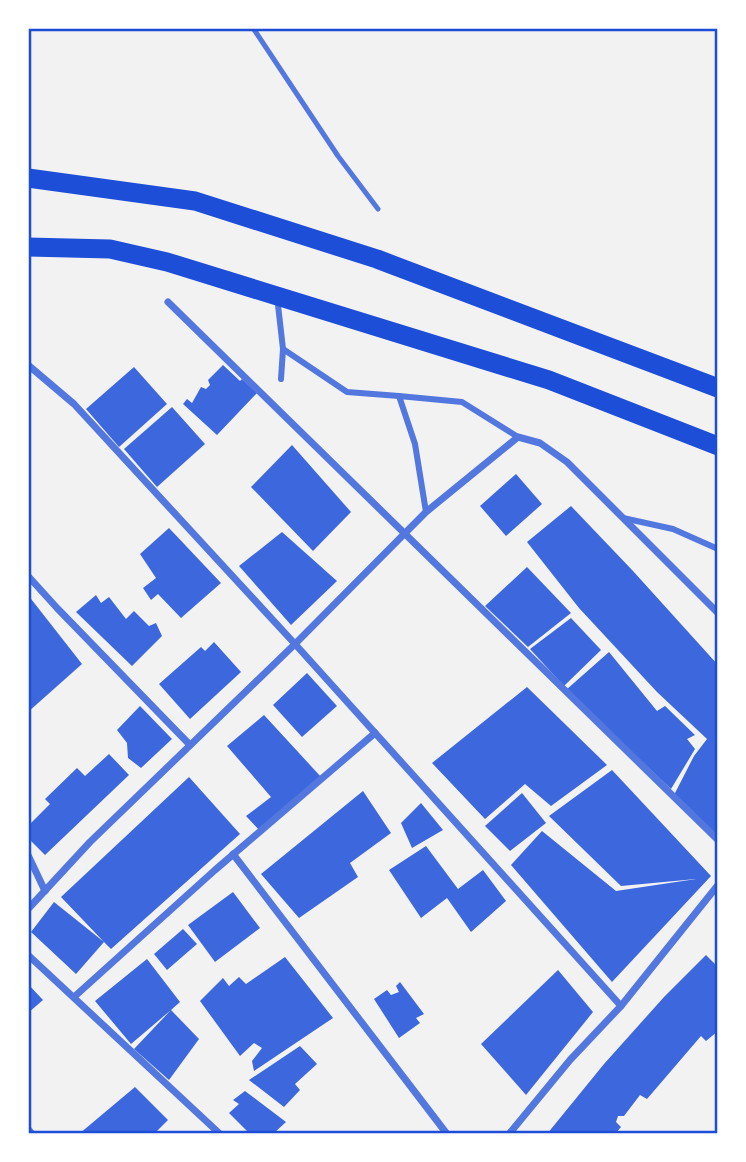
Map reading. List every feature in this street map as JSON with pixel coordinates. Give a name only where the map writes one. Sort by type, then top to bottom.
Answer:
[{"type":"highway","points":[[28,178],[195,201],[377,259],[718,388]]},
{"type":"highway","points":[[28,247],[110,249],[167,262],[549,380],[718,446]]},
{"type":"street","points":[[168,302],[718,840]]},
{"type":"street","points":[[278,305],[284,349],[281,379]]},
{"type":"street","points":[[284,349],[347,392],[462,402],[518,437],[540,443],[567,462],[718,614]]},
{"type":"street","points":[[28,365],[74,404],[295,644],[621,1006]]},
{"type":"street","points":[[399,396],[415,444],[426,512]]},
{"type":"street","points":[[28,909],[90,842],[295,644],[405,532],[518,437]]},
{"type":"street","points":[[623,518],[673,529],[718,549]]},
{"type":"street","points":[[28,576],[190,746]]},
{"type":"street","points":[[74,998],[233,854],[375,733]]},
{"type":"street","points":[[233,854],[447,1134]]},
{"type":"street","points":[[28,855],[45,891]]},
{"type":"street","points":[[509,1134],[569,1060],[621,1006],[718,885]]},
{"type":"street","points":[[28,954],[220,1134]]},
{"type":"street","points":[[28,1129],[32,1134]]},
{"type":"lane","points":[[253,28],[338,156],[378,209]]},
{"type":"building","points":[[223,365],[257,393],[217,435],[183,404],[187,399],[192,403],[201,387],[206,389],[210,385],[208,380]]},
{"type":"building","points":[[134,367],[167,404],[119,447],[86,409]]},
{"type":"building","points":[[172,407],[205,444],[157,487],[124,449]]},
{"type":"building","points":[[292,445],[351,512],[313,551],[251,487]]},
{"type":"building","points":[[516,474],[542,504],[506,536],[480,506]]},
{"type":"building","points":[[571,506],[718,665],[718,840],[673,797],[694,756],[707,739],[657,692],[579,608],[527,542]]},
{"type":"building","points":[[169,528],[221,583],[181,618],[158,594],[151,600],[143,588],[156,578],[140,554]]},
{"type":"building","points":[[282,532],[337,581],[291,625],[239,566]]},
{"type":"building","points":[[527,567],[571,613],[528,647],[485,606]]},
{"type":"building","points":[[28,595],[82,664],[28,712]]},
{"type":"building","points":[[96,595],[101,603],[109,597],[126,619],[134,611],[149,626],[156,623],[162,636],[132,666],[76,612]]},
{"type":"building","points":[[571,618],[601,650],[564,686],[530,649]]},
{"type":"building","points":[[214,642],[241,672],[190,719],[159,684],[201,647],[205,651]]},
{"type":"building","points":[[609,652],[657,711],[665,706],[695,735],[687,739],[695,749],[671,789],[566,690]]},
{"type":"building","points":[[307,673],[337,706],[302,737],[273,705]]},
{"type":"building","points":[[527,687],[607,765],[551,806],[525,784],[485,819],[432,763]]},
{"type":"building","points":[[140,706],[172,739],[141,768],[128,758],[127,743],[117,730]]},
{"type":"building","points":[[264,715],[322,778],[260,831],[246,816],[271,797],[227,746]]},
{"type":"building","points":[[109,754],[129,775],[45,855],[28,838],[28,826],[50,804],[45,799],[77,768],[85,776]]},
{"type":"building","points":[[612,770],[711,876],[612,982],[511,865],[542,831],[616,891],[696,879],[621,886],[549,816]]},
{"type":"building","points":[[189,777],[240,834],[111,949],[61,897]]},
{"type":"building","points":[[363,791],[391,833],[350,863],[358,877],[299,918],[261,874]]},
{"type":"building","points":[[522,793],[546,823],[510,851],[485,826]]},
{"type":"building","points":[[421,803],[443,830],[412,848],[401,823]]},
{"type":"building","points":[[426,846],[458,889],[483,870],[506,901],[471,932],[447,898],[421,918],[389,870]]},
{"type":"building","points":[[233,892],[260,928],[215,962],[188,925]]},
{"type":"building","points":[[54,902],[104,942],[76,974],[31,932]]},
{"type":"building","points":[[183,929],[197,944],[167,970],[154,954]]},
{"type":"building","points":[[706,955],[718,967],[718,1031],[706,1041],[701,1036],[647,1099],[640,1095],[624,1116],[618,1116],[616,1122],[621,1127],[615,1134],[547,1134],[604,1064]]},
{"type":"building","points":[[285,957],[333,1018],[254,1071],[252,1061],[262,1048],[254,1043],[240,1056],[200,1001],[223,978],[229,986],[239,977],[246,984]]},
{"type":"building","points":[[147,959],[180,1002],[131,1044],[95,1001]]},
{"type":"building","points":[[558,970],[593,1012],[526,1095],[481,1044]]},
{"type":"building","points":[[400,982],[424,1014],[416,1018],[420,1023],[399,1038],[374,999],[387,990],[391,995],[399,992],[396,986]]},
{"type":"building","points":[[28,984],[43,1000],[28,1013]]},
{"type":"building","points":[[171,1010],[199,1039],[169,1080],[134,1049]]},
{"type":"building","points":[[300,1046],[317,1064],[295,1084],[300,1090],[284,1107],[249,1080]]},
{"type":"building","points":[[135,1087],[168,1120],[154,1134],[79,1134]]},
{"type":"building","points":[[245,1091],[286,1122],[273,1134],[250,1134],[229,1113],[239,1104],[233,1100]]}]
